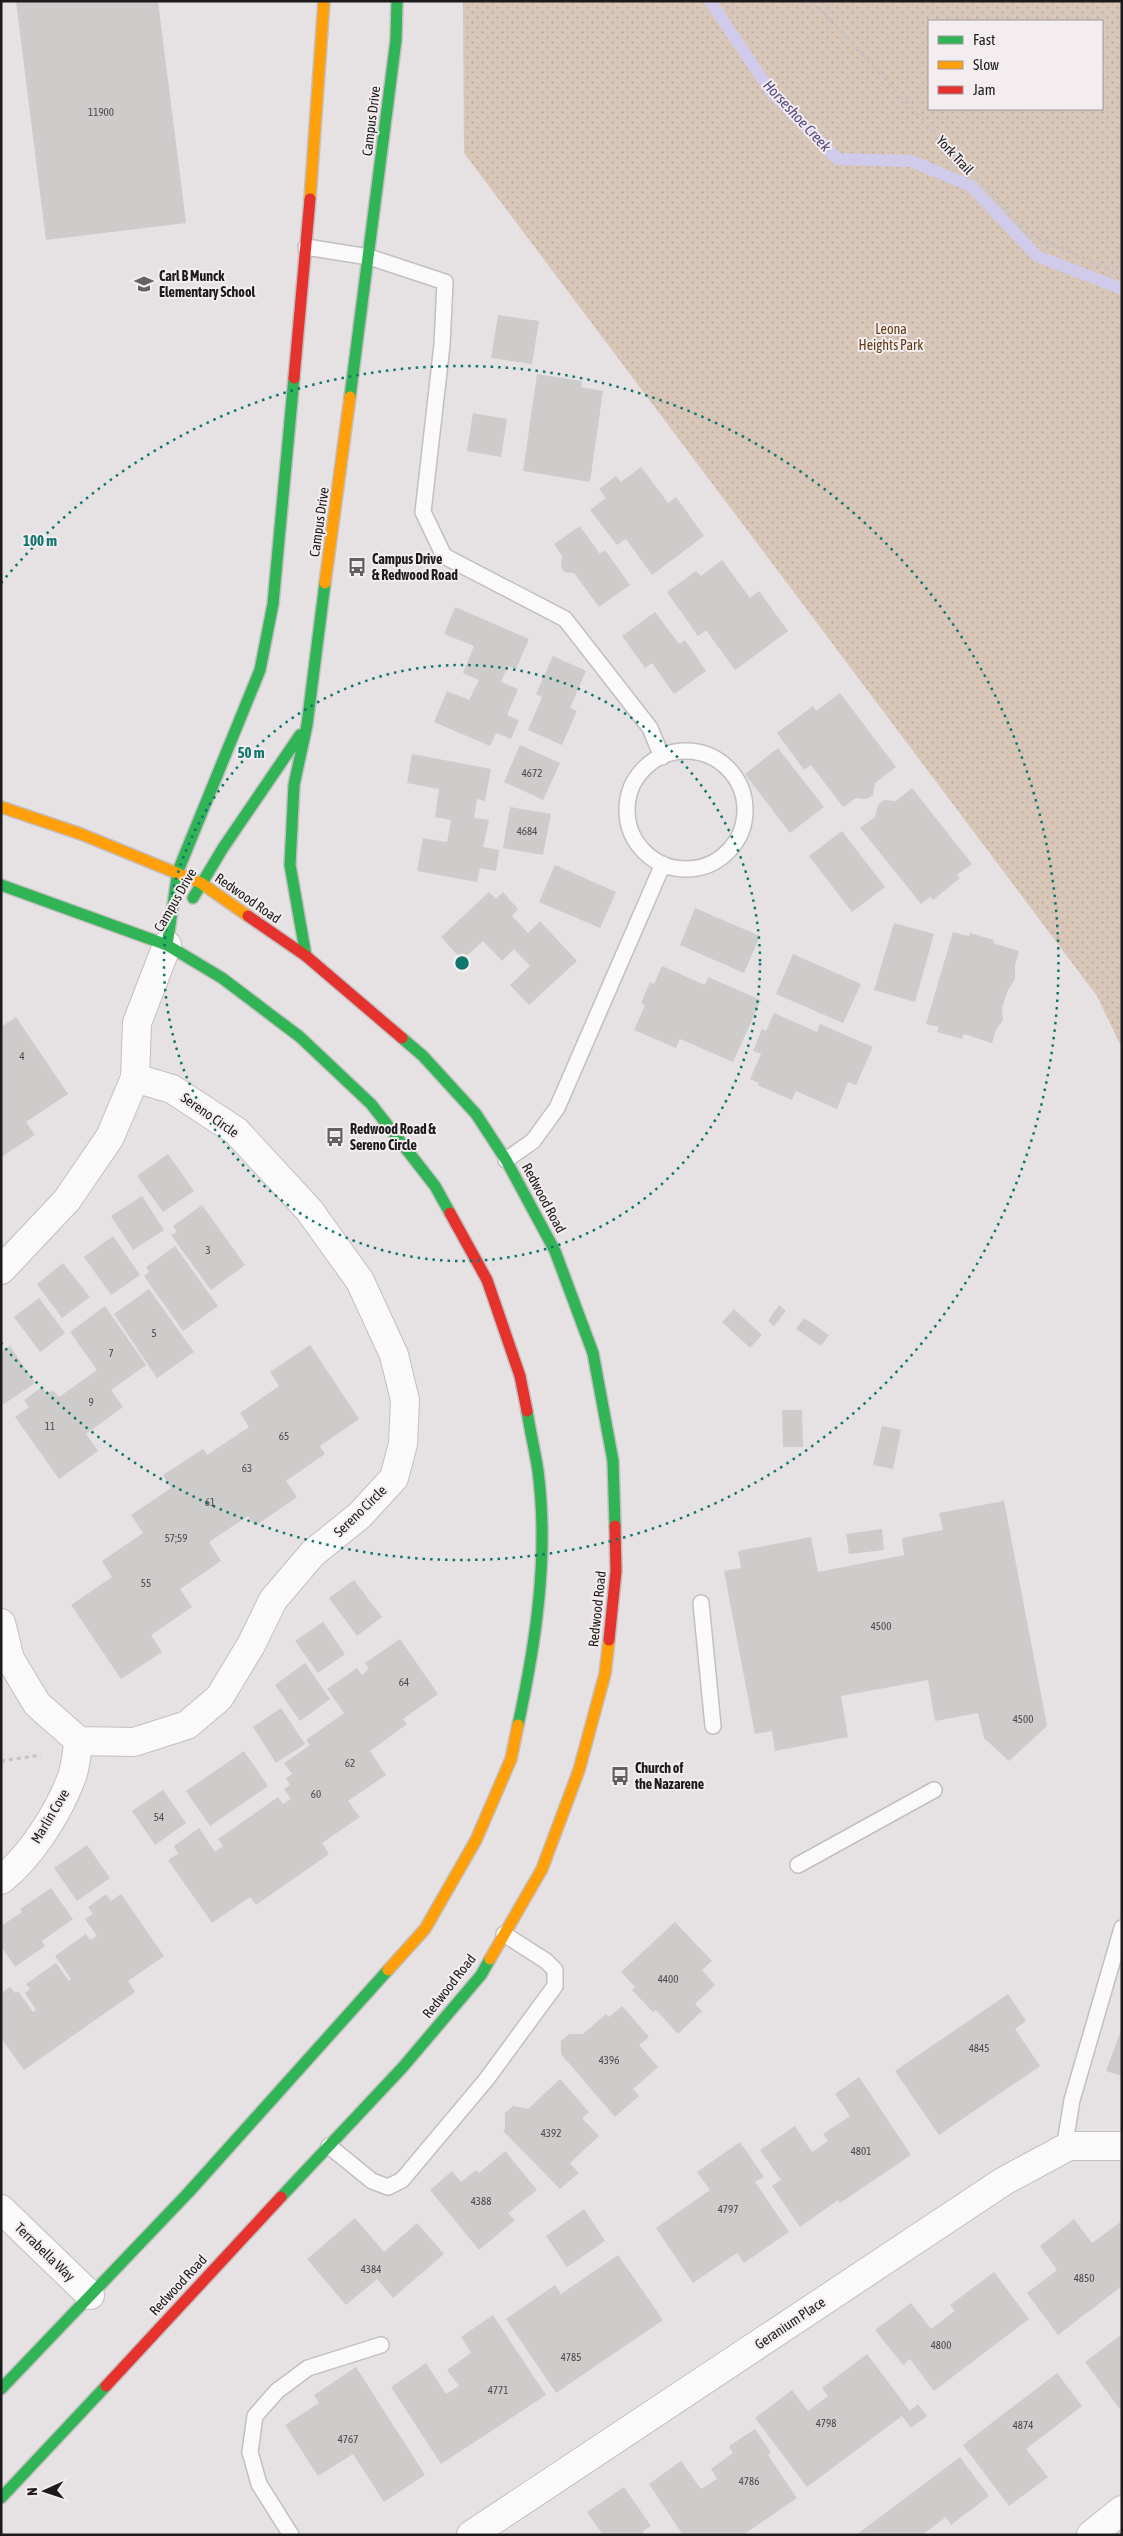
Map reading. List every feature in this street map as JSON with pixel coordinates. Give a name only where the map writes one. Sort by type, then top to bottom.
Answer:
[{"type":"main road","name":"Campus Drive","points":[[167,945],[178,872],[260,670],[273,604],[306,247],[324,1]]},
{"type":"main road","name":"Campus Drive","points":[[167,945],[201,883],[307,725],[396,40],[397,1]]},
{"type":"main road","points":[[306,956],[290,864],[294,785],[307,725]]},
{"type":"main road","name":"Redwood Road","points":[[1,807],[178,872],[201,883],[306,956],[423,1056],[476,1114],[506,1160],[555,1251],[593,1353],[613,1461],[616,1571],[605,1674],[580,1770],[542,1869],[481,1975],[403,2066],[1,2498]]},
{"type":"main road","points":[[1,885],[167,945],[222,978],[300,1037],[372,1104],[435,1186],[488,1280],[520,1376],[538,1472],[542,1563],[533,1658],[511,1759],[476,1840],[425,1929],[189,2192],[1,2389]]},
{"type":"street","points":[[1,1270],[67,1200],[110,1137],[135,1078],[137,1022],[167,945]]},
{"type":"street","name":"Sereno Circle","points":[[78,1741],[134,1742],[187,1725],[220,1698],[251,1645],[273,1600],[313,1553],[360,1515],[394,1478],[402,1444],[405,1400],[394,1355],[360,1281],[309,1210],[236,1130],[172,1089],[135,1078]]},
{"type":"street","points":[[1,1623],[10,1659],[37,1704],[78,1741]]},
{"type":"street","name":"Marlin Cove","points":[[1,1880],[14,1870],[44,1832],[72,1779],[78,1741]]},
{"type":"street","name":"Geranium Place","points":[[471,2535],[1004,2181],[1069,2146],[1122,2146]]},
{"type":"street","name":"Terrabella Way","points":[[1,2209],[90,2294]]},
{"type":"street","points":[[1091,2535],[1122,2510]]},
{"type":"lane","points":[[306,247],[369,257],[445,282],[442,345],[423,512],[444,556],[565,618],[650,728],[662,757]]},
{"type":"lane","points":[[677,751],[694,751],[713,757],[724,764],[737,780],[742,792],[745,813],[742,830],[732,848],[721,857],[703,866],[687,869],[663,864],[649,856],[636,841],[629,826],[627,805],[631,787],[642,770],[662,757],[677,751]]},
{"type":"lane","points":[[506,1160],[533,1141],[557,1108],[663,864]]},
{"type":"lane","points":[[701,1603],[713,1726]]},
{"type":"lane","points":[[798,1865],[934,1790]]},
{"type":"lane","points":[[1064,2149],[1072,2100],[1122,1928]]},
{"type":"lane","points":[[329,2146],[372,2181],[388,2187],[402,2180],[486,2080],[555,1986],[556,1970],[546,1961],[504,1934]]},
{"type":"lane","points":[[291,2535],[259,2484],[250,2452],[255,2416],[277,2390],[308,2368],[381,2345]]},
{"type":"path","name":"York Trail","points":[[813,1],[1027,233],[1122,275]]},
{"type":"green space","name":"Leona Heights Park","points":[[463,1],[1122,1],[1122,1048],[1097,996],[464,153]]},
{"type":"building","points":[[16,1],[158,1],[186,223],[46,240]]},
{"type":"building","points":[[498,315],[539,321],[532,364],[491,358]]},
{"type":"building","points":[[537,374],[582,381],[581,387],[603,391],[590,482],[523,471]]},
{"type":"building","points":[[473,413],[507,419],[501,457],[467,451]]},
{"type":"building","points":[[641,467],[668,503],[676,497],[704,536],[652,575],[626,539],[617,545],[590,510],[606,498],[599,489],[616,476],[621,482]]},
{"type":"building","points":[[580,526],[600,554],[605,550],[630,585],[599,607],[574,573],[564,572],[561,567],[562,556],[554,544]]},
{"type":"building","points":[[722,560],[750,598],[759,591],[788,631],[735,670],[706,630],[698,636],[667,592],[696,571],[701,576]]},
{"type":"building","points":[[455,607],[529,639],[516,669],[508,666],[501,682],[518,689],[507,715],[519,720],[511,739],[496,733],[490,746],[434,722],[447,691],[469,700],[479,680],[463,673],[474,646],[444,634]]},
{"type":"building","points":[[655,612],[679,644],[685,640],[706,671],[674,694],[652,663],[645,668],[622,636]]},
{"type":"building","points":[[553,656],[586,671],[570,708],[577,711],[562,745],[528,730],[542,697],[536,694]]},
{"type":"building","points":[[840,693],[896,767],[875,783],[873,795],[866,799],[856,798],[843,807],[811,765],[804,770],[777,733],[813,706],[816,711]]},
{"type":"building","points":[[520,745],[560,763],[543,800],[504,782]]},
{"type":"building","points":[[778,748],[824,807],[790,833],[745,774]]},
{"type":"building","points":[[412,754],[491,769],[485,801],[477,799],[474,818],[489,820],[483,847],[499,850],[496,871],[480,868],[477,882],[417,871],[423,838],[447,842],[451,820],[435,817],[439,789],[407,783]]},
{"type":"building","points":[[912,788],[972,864],[957,875],[960,878],[933,900],[930,897],[921,904],[860,828],[875,817],[878,805],[884,800],[896,801]]},
{"type":"building","points":[[510,807],[551,814],[543,855],[503,848]]},
{"type":"building","points":[[842,831],[885,887],[852,912],[809,856]]},
{"type":"building","points":[[555,865],[616,892],[600,928],[539,902]]},
{"type":"building","points":[[489,892],[496,899],[503,892],[518,909],[512,916],[528,933],[540,921],[577,961],[529,1005],[510,985],[530,966],[514,949],[502,961],[483,941],[462,960],[441,937]]},
{"type":"building","points":[[695,908],[760,936],[744,973],[680,945]]},
{"type":"building","points":[[894,923],[934,934],[915,1002],[874,990]]},
{"type":"building","points":[[953,932],[969,936],[970,933],[994,940],[993,943],[1019,951],[1015,965],[1015,979],[1008,990],[1002,1008],[1003,1020],[996,1030],[992,1043],[964,1034],[962,1039],[937,1032],[939,1027],[926,1024]]},
{"type":"building","points":[[793,954],[861,984],[843,1023],[776,994]]},
{"type":"building","points":[[662,966],[705,985],[708,977],[761,1000],[733,1062],[680,1039],[676,1048],[634,1030],[645,1005],[641,1003],[650,982],[654,984]]},
{"type":"building","points":[[774,1013],[817,1032],[820,1024],[873,1047],[856,1085],[848,1082],[837,1109],[796,1091],[792,1100],[757,1085],[759,1083],[750,1079],[761,1054],[753,1051],[762,1029],[766,1031]]},
{"type":"building","points":[[16,1017],[68,1094],[26,1122],[35,1135],[1,1157],[1,1027]]},
{"type":"building","points":[[168,1154],[194,1191],[163,1212],[137,1176]]},
{"type":"building","points":[[142,1196],[164,1230],[133,1250],[111,1216]]},
{"type":"building","points":[[202,1205],[245,1265],[211,1290],[171,1235],[177,1232],[173,1226]]},
{"type":"building","points":[[113,1236],[140,1275],[111,1295],[84,1257]]},
{"type":"building","points":[[175,1246],[218,1306],[183,1331],[144,1276],[149,1272],[146,1267]]},
{"type":"building","points":[[63,1263],[90,1297],[62,1318],[37,1284]]},
{"type":"building","points":[[149,1289],[194,1352],[157,1378],[114,1314]]},
{"type":"building","points":[[39,1298],[65,1333],[40,1352],[14,1317]]},
{"type":"building","points":[[779,1305],[786,1311],[774,1326],[768,1321]]},
{"type":"building","points":[[105,1306],[146,1365],[111,1390],[123,1407],[86,1434],[98,1451],[59,1479],[15,1417],[29,1407],[24,1400],[42,1387],[47,1394],[53,1390],[59,1397],[97,1370],[70,1332]]},
{"type":"building","points":[[734,1309],[762,1335],[750,1348],[722,1322]]},
{"type":"building","points":[[804,1318],[829,1335],[821,1346],[796,1329]]},
{"type":"building","points":[[310,1345],[359,1419],[320,1446],[325,1454],[286,1481],[297,1497],[255,1526],[248,1516],[209,1542],[221,1561],[180,1589],[192,1607],[151,1635],[162,1652],[121,1679],[71,1605],[112,1577],[102,1561],[143,1533],[131,1515],[171,1488],[163,1475],[203,1449],[207,1455],[249,1427],[240,1413],[279,1386],[270,1372]]},
{"type":"building","points":[[10,1346],[35,1383],[4,1404],[1,1399],[1,1352]]},
{"type":"building","points":[[782,1410],[802,1410],[803,1447],[783,1447]]},
{"type":"building","points":[[882,1426],[901,1430],[893,1469],[873,1465]]},
{"type":"building","points":[[1004,1501],[1047,1726],[1009,1761],[984,1738],[978,1713],[935,1721],[928,1680],[841,1696],[848,1737],[775,1751],[772,1731],[755,1734],[724,1571],[741,1568],[738,1551],[811,1537],[818,1572],[904,1555],[902,1538],[943,1530],[939,1513]]},
{"type":"building","points":[[882,1529],[884,1550],[849,1554],[846,1534]]},
{"type":"building","points":[[354,1580],[382,1617],[357,1636],[329,1598]]},
{"type":"building","points":[[323,1622],[345,1654],[318,1673],[295,1641]]},
{"type":"building","points":[[400,1639],[438,1694],[403,1719],[407,1724],[370,1751],[386,1775],[348,1801],[360,1817],[322,1843],[329,1854],[256,1905],[250,1897],[212,1923],[168,1860],[178,1854],[174,1846],[199,1828],[215,1852],[223,1846],[218,1839],[278,1797],[283,1804],[291,1799],[284,1789],[290,1785],[286,1778],[292,1774],[284,1763],[310,1745],[306,1740],[344,1713],[327,1689],[357,1668],[362,1675],[369,1669],[365,1663]]},
{"type":"building","points":[[305,1663],[330,1699],[300,1721],[275,1685]]},
{"type":"building","points":[[281,1708],[305,1744],[276,1763],[253,1727]]},
{"type":"building","points":[[244,1751],[268,1786],[210,1826],[186,1791]]},
{"type":"building","points":[[163,1790],[186,1823],[155,1845],[132,1811]]},
{"type":"building","points":[[87,1845],[110,1878],[77,1901],[54,1868]]},
{"type":"building","points":[[51,1888],[73,1919],[42,1941],[45,1946],[15,1967],[1,1946],[1,1926],[22,1912],[20,1909]]},
{"type":"building","points":[[106,1894],[111,1901],[121,1894],[164,1956],[128,1981],[135,1992],[24,2070],[1,2038],[1,1993],[10,1987],[15,1993],[18,1991],[33,2012],[36,2010],[25,1993],[30,1989],[26,1984],[56,1963],[69,1981],[71,1979],[55,1956],[86,1934],[90,1940],[97,1936],[85,1919],[93,1914],[88,1907]]},
{"type":"building","points":[[675,1922],[712,1961],[702,1970],[715,1985],[695,2004],[702,2011],[678,2034],[656,2010],[653,2012],[632,1990],[635,1987],[621,1972]]},
{"type":"building","points":[[1008,1994],[1026,2021],[1015,2029],[1040,2066],[939,2135],[895,2071]]},
{"type":"building","points":[[622,2006],[649,2037],[639,2045],[658,2067],[633,2089],[639,2096],[615,2117],[561,2054],[561,2041],[569,2034],[583,2034],[606,2014],[609,2017]]},
{"type":"building","points":[[1122,2028],[1122,2076],[1106,2071]]},
{"type":"building","points":[[859,2077],[911,2155],[840,2203],[838,2200],[800,2227],[772,2186],[781,2180],[760,2150],[795,2126],[812,2152],[828,2141],[823,2134],[850,2116],[835,2094]]},
{"type":"building","points":[[560,2079],[589,2112],[582,2118],[599,2136],[570,2163],[579,2173],[560,2189],[503,2131],[505,2129],[505,2113],[513,2106],[528,2109]]},
{"type":"building","points":[[740,2142],[764,2177],[755,2182],[789,2232],[744,2263],[737,2253],[693,2283],[656,2228],[710,2190],[697,2172]]},
{"type":"building","points":[[505,2151],[537,2190],[508,2213],[515,2220],[479,2250],[430,2190],[452,2171],[461,2182],[476,2170],[479,2173]]},
{"type":"building","points":[[584,2209],[605,2241],[567,2267],[546,2236]]},
{"type":"building","points":[[355,2218],[384,2252],[417,2223],[444,2254],[393,2298],[377,2279],[346,2305],[307,2259]]},
{"type":"building","points":[[1074,2219],[1092,2243],[1122,2221],[1122,2286],[1058,2335],[1027,2293],[1057,2270],[1040,2246]]},
{"type":"building","points":[[618,2255],[663,2320],[556,2393],[506,2319],[555,2285],[561,2294]]},
{"type":"building","points":[[994,2272],[1029,2319],[934,2391],[910,2359],[903,2365],[875,2330],[911,2303],[931,2329],[955,2311],[950,2305]]},
{"type":"building","points":[[493,2315],[546,2395],[441,2464],[391,2387],[426,2363],[446,2394],[459,2386],[447,2370],[471,2353],[461,2337]]},
{"type":"building","points":[[1122,2334],[1122,2412],[1085,2362]]},
{"type":"building","points":[[867,2354],[910,2411],[918,2404],[927,2416],[911,2428],[902,2416],[807,2487],[755,2418],[792,2390],[808,2411],[828,2396],[822,2388]]},
{"type":"building","points":[[356,2367],[425,2475],[384,2502],[353,2454],[318,2476],[285,2425],[319,2403],[314,2395]]},
{"type":"building","points":[[1057,2373],[1082,2406],[1026,2449],[1048,2477],[1009,2506],[963,2445]]},
{"type":"building","points":[[755,2429],[771,2453],[768,2455],[797,2498],[743,2535],[683,2535],[649,2484],[681,2461],[701,2489],[717,2479],[711,2469],[733,2453],[729,2446]]},
{"type":"building","points":[[960,2457],[989,2496],[951,2525],[946,2517],[922,2535],[856,2535]]},
{"type":"building","points":[[624,2487],[651,2526],[643,2531],[645,2535],[603,2535],[587,2512]]},
{"type":"waterway","name":"Horseshoe Creek","points":[[710,1],[772,93],[837,159],[911,161],[971,186],[1037,256],[1122,289]]},
{"type":"traffic: fast","points":[[350,397],[396,40],[397,1]]},
{"type":"traffic: fast","points":[[167,945],[178,871],[260,670],[273,604],[294,378]]},
{"type":"traffic: fast","points":[[306,956],[290,865],[294,785],[307,725],[325,583]]},
{"type":"traffic: fast","points":[[193,898],[223,848],[300,735]]},
{"type":"traffic: fast","points":[[1,885],[167,945],[222,978],[300,1037],[371,1104],[435,1186],[450,1213]]},
{"type":"traffic: fast","points":[[402,1038],[423,1056],[476,1114],[506,1160],[555,1251],[593,1353],[613,1461],[615,1526]]},
{"type":"traffic: fast","points":[[518,1725],[535,1631],[539,1599],[542,1535],[538,1471],[527,1411]]},
{"type":"traffic: fast","points":[[281,2197],[403,2067],[481,1975],[490,1959]]},
{"type":"traffic: fast","points":[[1,2389],[189,2192],[388,1970]]},
{"type":"traffic: fast","points":[[1,2498],[106,2386]]},
{"type":"traffic: slow","points":[[310,199],[324,1]]},
{"type":"traffic: slow","points":[[325,583],[350,397]]},
{"type":"traffic: slow","points":[[1,807],[81,834],[201,883],[248,916]]},
{"type":"traffic: slow","points":[[490,1959],[542,1869],[579,1770],[605,1674],[609,1640]]},
{"type":"traffic: slow","points":[[388,1970],[425,1929],[476,1840],[511,1759],[518,1725]]},
{"type":"traffic: jam","points":[[294,378],[310,199]]},
{"type":"traffic: jam","points":[[248,916],[306,956],[402,1038]]},
{"type":"traffic: jam","points":[[450,1213],[487,1280],[520,1376],[527,1411]]},
{"type":"traffic: jam","points":[[609,1640],[616,1571],[615,1526]]},
{"type":"traffic: jam","points":[[106,2386],[281,2197]]},
{"type":"place","name":"Carl B Munck Elementary School","points":[[144,284]]},
{"type":"place","name":"Campus Drive & Redwood Road","points":[[357,567]]},
{"type":"place","name":"Redwood Road & Sereno Circle","points":[[335,1137]]},
{"type":"place","name":"Church of the Nazarene","points":[[620,1776]]}]
